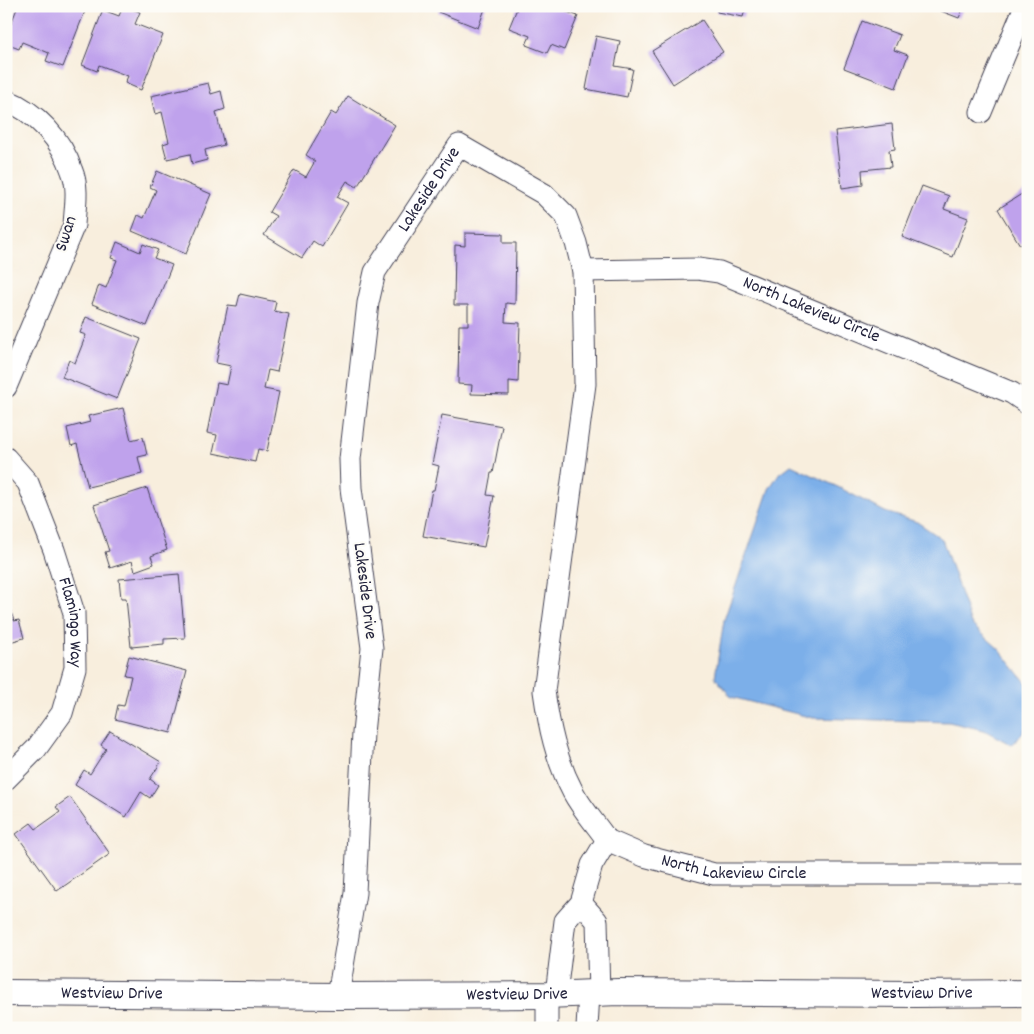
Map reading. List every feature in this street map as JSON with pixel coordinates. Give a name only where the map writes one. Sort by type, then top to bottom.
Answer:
[{"type":"street","points":[[981,112],[1025,6]]},
{"type":"street","name":"Swan","points":[[6,100],[21,106],[43,124],[57,143],[73,172],[77,197],[74,225],[6,387]]},
{"type":"street","name":"Lakeside Drive","points":[[338,996],[355,893],[363,733],[372,648],[351,488],[350,459],[368,303],[375,272],[459,145],[544,194],[566,216],[576,243],[583,271],[585,384],[544,691],[549,727],[559,760],[573,793],[607,840]]},
{"type":"street","name":"North Lakeview Circle","points":[[583,271],[698,269],[719,272],[1012,393],[1028,404]]},
{"type":"street","name":"Flamingo Way","points":[[6,458],[28,483],[54,550],[74,613],[75,668],[62,713],[36,749],[6,779]]},
{"type":"street","points":[[547,1028],[565,920],[581,903],[592,866],[607,840]]},
{"type":"street","name":"North Lakeview Circle","points":[[607,840],[644,856],[714,874],[1028,874]]},
{"type":"street","points":[[581,903],[597,921],[594,993],[587,1028]]},
{"type":"street","name":"Westview Drive","points":[[6,993],[338,996],[760,992],[916,994],[1028,992]]},
{"type":"water","points":[[791,465],[885,512],[917,522],[942,539],[971,624],[999,649],[1028,685],[1028,724],[1012,745],[984,730],[949,722],[813,718],[731,697],[715,677],[724,620],[769,489],[778,475]]},
{"type":"building","points":[[18,6],[87,6],[63,67],[46,61],[49,53],[22,42],[19,49],[6,44],[6,36]]},
{"type":"building","points":[[123,6],[140,12],[135,24],[163,35],[141,90],[125,83],[128,76],[99,65],[97,71],[82,65],[103,10],[119,16]]},
{"type":"building","points":[[440,6],[486,6],[478,28],[438,12]]},
{"type":"building","points":[[518,6],[566,6],[564,11],[578,16],[564,50],[551,45],[547,53],[526,45],[530,36],[509,28]]},
{"type":"building","points":[[718,6],[746,6],[743,17],[717,12]]},
{"type":"building","points":[[928,6],[964,6],[959,18]]},
{"type":"building","points":[[702,20],[723,52],[673,84],[652,51]]},
{"type":"building","points":[[862,21],[900,35],[894,50],[908,55],[896,88],[844,68]]},
{"type":"building","points":[[596,36],[620,41],[615,66],[633,69],[627,97],[586,89]]},
{"type":"building","points":[[208,83],[211,94],[221,91],[225,109],[216,112],[224,145],[205,150],[207,160],[192,164],[190,154],[167,159],[163,144],[169,142],[162,112],[155,114],[151,96]]},
{"type":"building","points":[[348,96],[395,125],[357,187],[347,181],[337,197],[348,203],[322,247],[313,241],[302,258],[264,235],[276,216],[269,212],[294,170],[306,177],[315,161],[306,155],[331,112],[336,115]]},
{"type":"building","points":[[892,124],[895,149],[889,150],[891,167],[862,170],[863,185],[842,188],[835,131]]},
{"type":"building","points":[[157,171],[211,194],[186,254],[132,231],[138,215],[144,218],[156,190],[150,187]]},
{"type":"building","points":[[922,186],[949,196],[944,209],[968,218],[953,257],[902,237]]},
{"type":"building","points":[[1028,190],[1028,240],[1020,245],[998,209]]},
{"type":"building","points":[[465,233],[503,234],[503,243],[516,243],[515,304],[506,303],[505,322],[520,323],[518,382],[509,381],[509,395],[471,394],[472,385],[458,384],[459,325],[468,325],[468,305],[454,305],[455,245],[465,246]]},
{"type":"building","points":[[117,242],[140,252],[143,244],[158,250],[154,258],[172,265],[147,326],[92,304],[99,285],[106,288],[117,260],[111,258]]},
{"type":"building","points":[[240,294],[276,302],[274,311],[289,314],[277,372],[268,370],[264,389],[279,392],[267,451],[258,449],[255,462],[213,453],[217,435],[207,433],[217,383],[227,385],[231,366],[216,363],[228,305],[237,306]]},
{"type":"building","points":[[86,317],[141,339],[117,399],[62,377],[69,360],[75,363],[86,335],[80,333]]},
{"type":"building","points":[[123,408],[131,440],[143,437],[147,455],[138,457],[142,474],[88,487],[77,444],[71,446],[67,428],[90,422],[88,416]]},
{"type":"building","points":[[442,415],[502,426],[487,495],[494,496],[484,547],[423,536],[439,466],[432,464]]},
{"type":"building","points":[[147,488],[167,550],[151,556],[154,564],[135,571],[132,561],[110,568],[105,552],[109,551],[94,505]]},
{"type":"building","points":[[179,574],[185,638],[164,639],[164,644],[131,647],[126,598],[121,598],[119,579]]},
{"type":"building","points":[[6,596],[14,621],[19,620],[24,638],[6,643]]},
{"type":"building","points":[[129,656],[187,671],[171,733],[115,719],[118,705],[124,706],[131,676],[124,675]]},
{"type":"building","points":[[110,731],[161,762],[150,779],[158,785],[150,798],[141,792],[126,817],[75,785],[84,770],[90,774],[106,749],[101,745]]},
{"type":"building","points":[[70,797],[110,854],[57,891],[16,834],[31,823],[36,829],[60,812],[56,807]]}]
